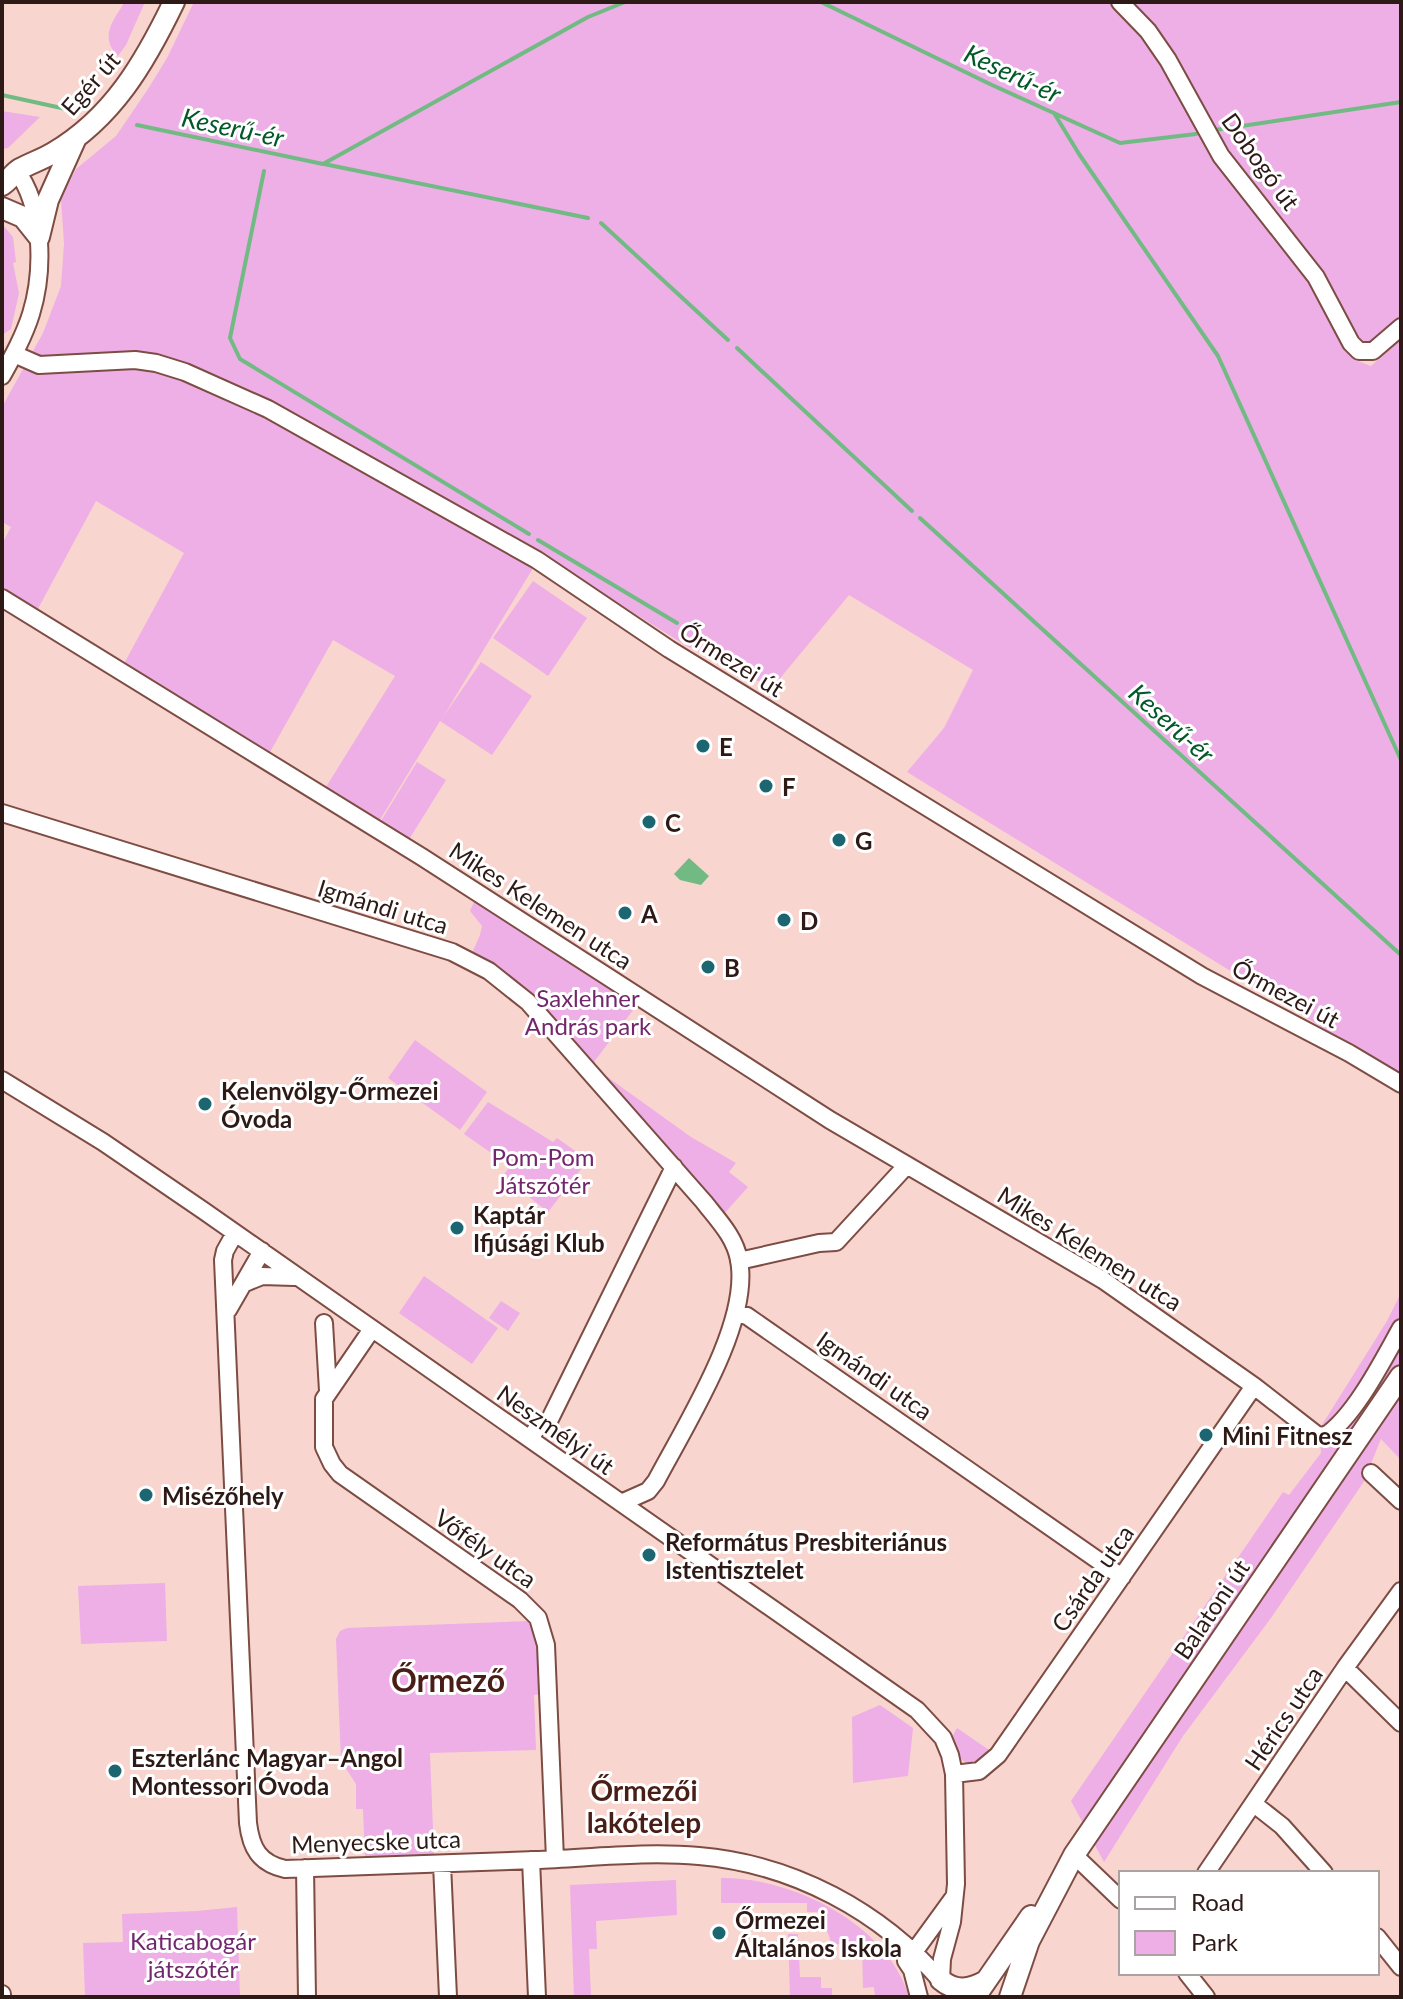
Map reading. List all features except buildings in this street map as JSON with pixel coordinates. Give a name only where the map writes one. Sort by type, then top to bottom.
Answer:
[{"type":"main road","name":"Egér út","points":[[7,174],[53,153],[103,115],[129,83],[154,43],[174,2]]},
{"type":"main road","points":[[39,237],[48,200],[76,138]]},
{"type":"main road","points":[[2,208],[23,217],[39,237]]},
{"type":"main road","name":"Balatoni út","points":[[1069,1863],[1401,1376]]},
{"type":"main road","points":[[947,1988],[980,1989],[1069,1863]]},
{"type":"main road","points":[[1009,1995],[1029,1941],[1069,1863]]},
{"type":"street","name":"Dobogó út","points":[[1120,2],[1148,31],[1168,60],[1221,156],[1316,277],[1351,343],[1359,351],[1373,351],[1401,327]]},
{"type":"street","points":[[2,376],[25,330],[36,297],[39,237],[30,193],[7,174]]},
{"type":"street","name":"Őrmezei út","points":[[14,354],[39,365],[135,360],[156,363],[185,372],[268,409],[537,560],[669,649],[1202,976],[1349,1053],[1401,1084]]},
{"type":"street","name":"Mikes Kelemen utca","points":[[2,598],[422,857],[830,1120],[1103,1280],[1254,1386],[1317,1435],[1325,1436],[1336,1429],[1383,1360]]},
{"type":"street","name":"Igmándi utca","points":[[2,813],[435,947],[489,971],[528,1002],[674,1167],[730,1236],[739,1261],[736,1313],[747,1316],[1122,1577]]},
{"type":"street","name":"Neszmélyi út","points":[[2,1080],[103,1142],[262,1251],[917,1710],[943,1738],[954,1774],[955,1895],[952,1922],[942,1959],[947,1988]]},
{"type":"street","points":[[739,1261],[836,1242],[907,1165]]},
{"type":"street","points":[[530,1439],[537,1428],[549,1421],[674,1167]]},
{"type":"street","name":"Menyecske utca","points":[[235,1233],[223,1260],[250,1839],[259,1857],[266,1863],[285,1869],[680,1855],[730,1860],[781,1873],[843,1900],[914,1952],[947,1988]]},
{"type":"street","points":[[227,1312],[262,1251]]},
{"type":"street","points":[[245,1283],[262,1276],[300,1278]]},
{"type":"street","points":[[621,1503],[648,1491],[656,1481],[725,1346],[736,1313]]},
{"type":"street","points":[[324,1323],[328,1391]]},
{"type":"street","points":[[1401,1328],[1383,1360],[1401,1376]]},
{"type":"street","name":"Vőfély utca","points":[[372,1329],[328,1391],[322,1408],[324,1447],[340,1474],[520,1600],[538,1618],[546,1645],[555,1859]]},
{"type":"street","name":"Csárda utca","points":[[954,1774],[979,1771],[998,1755],[1254,1386]]},
{"type":"street","points":[[1371,1473],[1401,1501]]},
{"type":"street","points":[[646,1521],[648,1491]]},
{"type":"street","name":"Hérics utca","points":[[1207,1871],[1401,1591]]},
{"type":"street","points":[[1345,1668],[1401,1723]]},
{"type":"street","points":[[1254,1804],[1282,1826],[1322,1871]]},
{"type":"street","points":[[531,1860],[537,1997]]},
{"type":"street","points":[[1069,1863],[1119,1899]]},
{"type":"street","points":[[442,1864],[448,1997]]},
{"type":"street","points":[[305,1868],[307,1997]]},
{"type":"street","points":[[912,1970],[914,1952],[955,1895]]},
{"type":"street","points":[[882,1926],[912,1970],[919,1997]]},
{"type":"street","points":[[1379,1940],[1401,1967]]},
{"type":"street","points":[[1189,1975],[1206,1997]]},
{"type":"green space","points":[[125,2],[145,2],[118,56],[109,42],[109,35]]},
{"type":"green space","points":[[194,2],[1401,2],[1401,327],[1384,344],[1351,345],[1355,360],[1371,366],[1401,340],[1401,1076],[907,772],[944,728],[973,670],[849,595],[772,688],[685,645],[541,555],[443,717],[481,662],[532,696],[492,755],[440,721],[375,828],[321,795],[395,676],[333,640],[265,761],[120,671],[184,553],[96,501],[33,618],[2,600],[2,544],[11,527],[2,522],[2,407],[43,333],[61,286],[64,244],[61,199],[76,169],[116,136],[148,89]]},
{"type":"green space","points":[[2,111],[40,117],[8,148],[2,149]]},
{"type":"green space","points":[[2,224],[13,237],[16,262],[13,263],[19,293],[11,329],[2,335]]},
{"type":"green space","points":[[533,581],[587,618],[548,676],[493,638]]},
{"type":"green space","points":[[417,762],[446,780],[408,841],[379,824]]},
{"type":"green space","name":"Saxlehner András park","points":[[476,897],[639,1002],[594,1062],[606,1076],[691,1137],[736,1163],[729,1172],[748,1187],[722,1216],[477,958],[473,951],[482,926],[470,911]]},
{"type":"green space","points":[[415,1040],[487,1092],[460,1130],[388,1078]]},
{"type":"green space","name":"Pom-Pom Játszótér","points":[[488,1102],[553,1142],[557,1138],[588,1160],[548,1212],[503,1176],[510,1166],[464,1134]]},
{"type":"green space","points":[[424,1276],[498,1328],[472,1364],[399,1313]]},
{"type":"green space","points":[[1401,1293],[1401,1460],[1381,1439],[1363,1483],[1271,1618],[1183,1736],[1104,1862],[1071,1801],[1283,1492],[1289,1495],[1321,1453],[1320,1428],[1387,1321]]},
{"type":"green space","points":[[501,1301],[520,1313],[508,1331],[489,1318]]},
{"type":"green space","points":[[165,1583],[167,1641],[81,1644],[78,1586]]},
{"type":"green space","points":[[536,1623],[544,1694],[534,1695],[536,1750],[430,1753],[434,1855],[365,1858],[363,1809],[356,1809],[356,1784],[341,1761],[336,1639],[340,1631],[347,1628]]},
{"type":"green space","points":[[880,1705],[913,1728],[908,1776],[853,1783],[852,1717]]},
{"type":"green space","points":[[957,1728],[992,1752],[982,1763],[968,1765],[959,1757],[952,1737]]},
{"type":"green space","points":[[721,1878],[777,1886],[834,1910],[881,1947],[898,1971],[909,1997],[875,1997],[874,1987],[863,1988],[862,1945],[831,1944],[818,1912],[807,1912],[807,1903],[721,1903]]},
{"type":"green space","points":[[676,1880],[677,1915],[596,1921],[597,1949],[589,1949],[591,1997],[574,1997],[570,1885]]},
{"type":"green space","name":"Katicabogár játszótér","points":[[237,1907],[240,1997],[85,1997],[83,1943],[123,1942],[122,1914]]},
{"type":"green space","points":[[788,1934],[798,1934],[800,1977],[821,1977],[821,1988],[832,1988],[832,1997],[790,1997]]},
{"type":"shaded area","points":[[689,858],[709,876],[701,885],[680,880],[674,874]]},
{"type":"waterway","name":"Keserű-ér","points":[[137,125],[323,164],[588,17],[625,2]]},
{"type":"waterway","name":"Keserű-ér","points":[[821,2],[1120,143],[1196,134]]},
{"type":"waterway","name":"Keserű-ér","points":[[2,95],[66,109]]},
{"type":"waterway","name":"Keserű-ér","points":[[1215,130],[1401,102]]},
{"type":"waterway","points":[[1054,113],[1218,356],[1401,760]]},
{"type":"waterway","name":"Keserű-ér","points":[[324,164],[588,218]]},
{"type":"waterway","points":[[264,171],[230,338],[240,359],[529,534]]},
{"type":"waterway","name":"Keserű-ér","points":[[601,223],[728,340]]},
{"type":"waterway","name":"Keserű-ér","points":[[737,348],[912,511]]},
{"type":"waterway","name":"Keserű-ér","points":[[920,518],[1401,955]]},
{"type":"waterway","points":[[538,540],[677,623]]},
{"type":"place","name":"E","points":[[703,746]]},
{"type":"place","name":"F","points":[[766,786]]},
{"type":"place","name":"C","points":[[649,822]]},
{"type":"place","name":"G","points":[[839,840]]},
{"type":"place","name":"A","points":[[625,913]]},
{"type":"place","name":"D","points":[[784,920]]},
{"type":"place","name":"B","points":[[708,967]]},
{"type":"place","name":"Kelenvölgy-Őrmezei Óvoda","points":[[205,1104]]},
{"type":"place","name":"Kaptár Ifjúsági Klub","points":[[457,1228]]},
{"type":"place","name":"Mini Fitnesz","points":[[1206,1435]]},
{"type":"place","name":"Misézőhely","points":[[146,1495]]},
{"type":"place","name":"Református Presbiteriánus Istentisztelet","points":[[649,1555]]},
{"type":"place","name":"Eszterlánc Magyar–Angol Montessori Óvoda","points":[[115,1771]]},
{"type":"place","name":"Őrmezei Általános Iskola","points":[[719,1933]]},
{"type":"district","name":"Őrmező","points":[[448,1679]]},
{"type":"district","name":"Őrmezői lakótelep","points":[[644,1806]]}]
